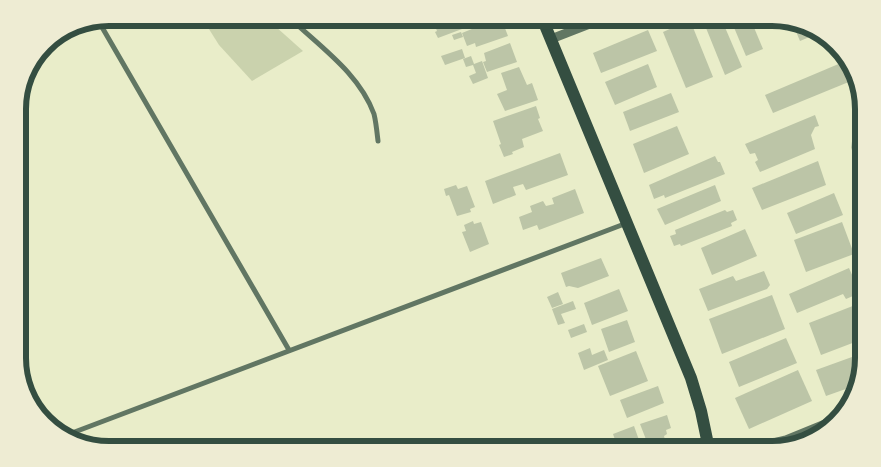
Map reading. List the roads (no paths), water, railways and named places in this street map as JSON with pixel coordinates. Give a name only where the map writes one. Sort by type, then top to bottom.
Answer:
[{"type":"main road","points":[[545,26],[691,378],[707,441]]},
{"type":"street","points":[[299,26],[346,70],[366,97],[374,116],[378,141]]},
{"type":"street","points":[[551,40],[585,26]]},
{"type":"street","points":[[101,27],[290,350]]},
{"type":"street","points":[[73,432],[627,223]]},
{"type":"street","points":[[790,438],[817,428]]}]
